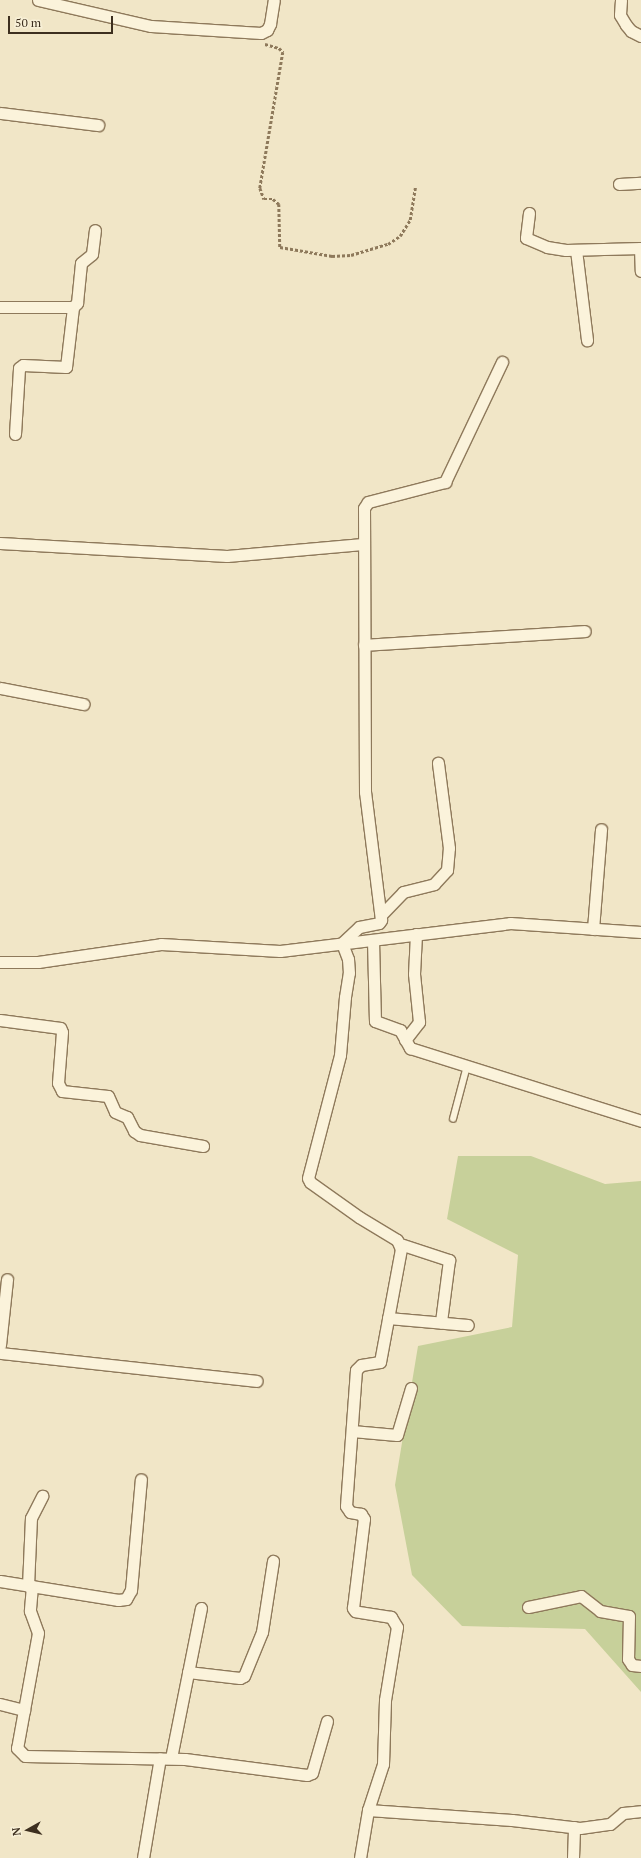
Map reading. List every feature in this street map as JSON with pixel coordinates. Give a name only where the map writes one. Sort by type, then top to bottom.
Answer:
[{"type":"street","points":[[38,0],[151,26],[261,33],[267,30],[270,24],[274,0]]},
{"type":"street","points":[[621,0],[620,15],[631,31],[641,36]]},
{"type":"street","points":[[0,113],[98,124]]},
{"type":"street","points":[[619,184],[641,183]]},
{"type":"street","points":[[528,213],[526,233],[529,241],[552,248],[576,250],[640,248],[641,270]]},
{"type":"street","points":[[15,434],[18,368],[23,365],[66,367],[73,307],[77,303],[81,263],[92,254],[95,230]]},
{"type":"street","points":[[576,250],[587,340]]},
{"type":"street","points":[[0,307],[73,307]]},
{"type":"street","points":[[342,943],[359,927],[379,924],[381,915],[365,792],[362,544],[365,504],[445,482],[450,476],[502,362]]},
{"type":"street","points":[[0,543],[227,556],[362,544]]},
{"type":"street","points":[[364,645],[585,631]]},
{"type":"street","points":[[0,688],[83,704]]},
{"type":"street","points":[[381,915],[403,892],[434,884],[447,870],[449,848],[438,763]]},
{"type":"street","points":[[593,929],[601,829]]},
{"type":"street","points":[[0,962],[38,962],[161,944],[280,951],[510,923],[641,932]]},
{"type":"street","points":[[406,1040],[419,1022],[414,974],[416,934]]},
{"type":"street","points":[[373,940],[375,1021],[397,1028],[414,1049],[641,1121]]},
{"type":"street","points":[[342,943],[348,959],[349,973],[344,996],[340,1055],[308,1178],[310,1182],[400,1244],[449,1260],[441,1322]]},
{"type":"street","points":[[0,1020],[60,1028],[62,1032],[58,1083],[62,1091],[108,1096],[115,1112],[127,1117],[134,1131],[140,1135],[203,1146]]},
{"type":"street","points":[[360,1858],[368,1810],[383,1764],[385,1700],[397,1627],[391,1618],[355,1611],[353,1608],[364,1518],[361,1514],[350,1512],[346,1506],[356,1370],[361,1365],[380,1362],[400,1244]]},
{"type":"street","points":[[0,1345],[7,1279]]},
{"type":"street","points":[[388,1318],[468,1324]]},
{"type":"street","points":[[0,1353],[256,1381]]},
{"type":"street","points":[[352,1431],[397,1435],[411,1388]]},
{"type":"street","points":[[0,1581],[118,1600],[129,1596],[141,1479]]},
{"type":"street","points":[[42,1496],[31,1518],[30,1611],[38,1633],[17,1748],[25,1756],[171,1758],[310,1775],[327,1721]]},
{"type":"street","points":[[188,1672],[240,1678],[246,1673],[262,1632],[274,1561]]},
{"type":"street","points":[[528,1607],[581,1596],[600,1611],[629,1616],[628,1659],[632,1665],[641,1666]]},
{"type":"street","points":[[171,1758],[200,1608]]},
{"type":"street","points":[[0,1704],[24,1710]]},
{"type":"street","points":[[143,1858],[160,1758]]},
{"type":"street","points":[[368,1810],[574,1827],[610,1824],[624,1813],[641,1811]]},
{"type":"street","points":[[574,1827],[574,1858]]},
{"type":"lane","points":[[453,1119],[466,1066]]},
{"type":"path","points":[[261,33],[264,44],[279,48],[282,52],[260,188],[264,198],[272,199],[279,204],[280,247],[332,256],[352,255],[388,244],[400,236],[410,220],[415,187]]},
{"type":"green space","points":[[458,1156],[531,1156],[605,1184],[641,1181],[641,1692],[585,1629],[462,1626],[412,1575],[395,1485],[418,1346],[512,1327],[518,1255],[447,1219]]}]
